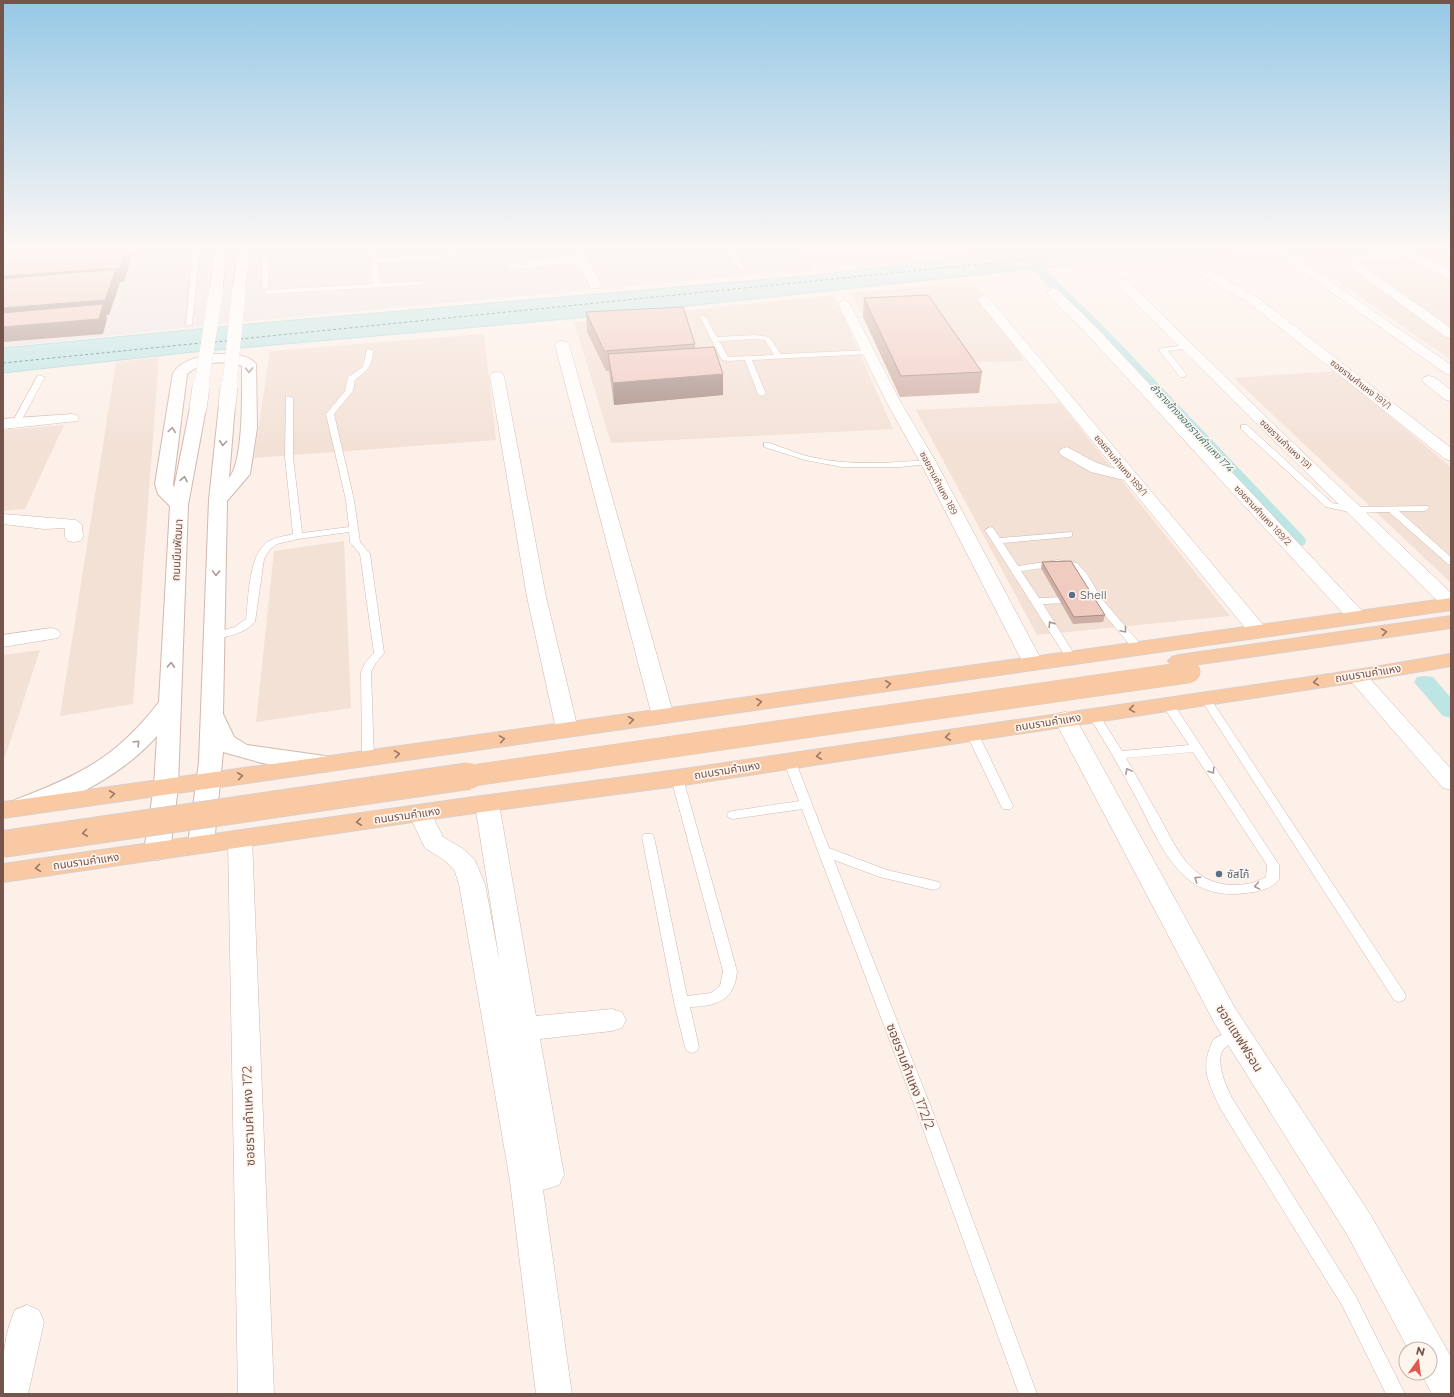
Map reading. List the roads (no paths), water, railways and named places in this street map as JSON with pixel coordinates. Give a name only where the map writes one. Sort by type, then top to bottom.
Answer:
[{"type":"main road","points":[[10,809],[1258,630],[1451,604]]},
{"type":"main road","points":[[3,844],[1184,666],[1451,622]]},
{"type":"main road","points":[[3,830],[1184,666],[1451,636]]},
{"type":"main road","name":"ถนนรามคำแหง","points":[[3,873],[420,813],[677,778],[1167,703],[1357,676],[1451,660]]},
{"type":"main road","points":[[464,745],[442,755],[430,764],[422,773],[421,785],[425,798],[436,806],[477,805]]},
{"type":"street","name":"ถนนมีนพัฒนา","points":[[157,851],[166,787],[179,504],[198,408],[212,316]]},
{"type":"street","points":[[201,844],[209,781],[213,714],[218,500],[236,316]]},
{"type":"street","name":"ซอยรามคำแหง 189","points":[[851,316],[870,352],[893,401],[928,462],[1033,663]]},
{"type":"street","name":"ซอยรามคำแหง 189/1","points":[[997,316],[1258,630]]},
{"type":"street","name":"ซอยรามคำแหง 189/2","points":[[1077,316],[1357,617]]},
{"type":"street","name":"ซอยรามคำแหง 191","points":[[1156,316],[1451,604]]},
{"type":"street","name":"ซอยรามคำแหง 191/1","points":[[1274,316],[1451,456]]},
{"type":"street","points":[[1373,316],[1451,371]]},
{"type":"street","points":[[1426,316],[1451,334]]},
{"type":"street","points":[[562,345],[663,716]]},
{"type":"street","points":[[179,504],[167,494],[164,484],[180,373],[185,367],[199,362],[226,358],[244,361],[249,364],[249,428],[242,474],[218,500]]},
{"type":"street","points":[[497,376],[526,544],[559,699],[567,729]]},
{"type":"street","points":[[1429,380],[1451,396]]},
{"type":"street","points":[[9,423],[72,418]]},
{"type":"street","points":[[1067,452],[1093,469],[1130,476]]},
{"type":"street","points":[[3,519],[20,518],[46,524],[68,523],[73,525],[74,537]]},
{"type":"street","points":[[3,641],[51,634]]},
{"type":"street","points":[[1357,676],[1451,783]]},
{"type":"street","points":[[10,809],[65,790],[112,764],[146,735],[169,704]]},
{"type":"street","points":[[213,714],[223,737],[231,747],[255,753],[325,764]]},
{"type":"street","name":"ซอยแซฟฟรอน","points":[[1065,719],[1226,1016],[1359,1225],[1423,1341]]},
{"type":"street","points":[[477,805],[524,1029],[548,1175],[526,1181]]},
{"type":"street","points":[[420,813],[434,842],[453,854],[465,865],[472,884],[526,1181],[554,1394]]},
{"type":"street","name":"ซอยรามคำแหง 172","points":[[240,839],[256,1394]]},
{"type":"street","points":[[524,1029],[612,1020]]},
{"type":"street","points":[[10,1394],[27,1322]]},
{"type":"street","points":[[1438,1368],[1451,1392]]},
{"type":"lane","points":[[189,324],[190,316]]},
{"type":"lane","points":[[703,317],[725,358],[748,359],[870,352]]},
{"type":"lane","points":[[714,339],[755,337],[767,338],[779,357]]},
{"type":"lane","points":[[1183,375],[1162,350],[1187,347]]},
{"type":"lane","points":[[368,758],[366,672],[370,663],[379,652],[365,554],[355,542],[350,500],[330,414],[349,391],[352,380],[367,369],[370,360],[369,350]]},
{"type":"lane","points":[[748,359],[762,394]]},
{"type":"lane","points":[[9,423],[41,376]]},
{"type":"lane","points":[[289,398],[289,457],[298,536]]},
{"type":"lane","points":[[1244,427],[1324,501],[1336,508],[1354,510],[1425,508]]},
{"type":"lane","points":[[767,445],[814,460],[844,465],[877,466],[928,462]]},
{"type":"lane","points":[[1391,509],[1451,562]]},
{"type":"lane","points":[[214,636],[238,630],[247,626],[251,620],[259,559],[267,547],[274,542],[298,536],[354,529]]},
{"type":"lane","points":[[990,530],[1071,657]]},
{"type":"lane","points":[[997,541],[1069,534]]},
{"type":"lane","points":[[1015,569],[1059,563],[1071,565],[1080,570],[1097,599],[1138,648]]},
{"type":"lane","points":[[1036,601],[1097,599]]},
{"type":"lane","points":[[1205,698],[1399,996]]},
{"type":"lane","points":[[1094,714],[1119,755],[1170,850],[1185,870],[1203,883],[1234,890],[1264,885],[1272,878],[1273,864],[1167,703]]},
{"type":"lane","points":[[972,733],[1007,806]]},
{"type":"lane","points":[[1119,755],[1196,748]]},
{"type":"lane","name":"ซอยรามคำแหง 172/2","points":[[789,760],[926,1116],[1028,1394]]},
{"type":"lane","points":[[677,778],[730,972],[731,981],[727,990],[718,997],[704,1001],[681,1002]]},
{"type":"lane","points":[[733,815],[806,804]]},
{"type":"lane","points":[[648,837],[681,1002],[692,1047]]},
{"type":"lane","points":[[824,850],[885,874],[934,885]]},
{"type":"lane","points":[[1237,1033],[1219,1042],[1213,1058],[1214,1078],[1226,1103],[1349,1301],[1396,1394]]},
{"type":"water","points":[[339,316],[593,316],[184,353],[3,373],[3,348]]},
{"type":"waterway","name":"ลำรางข้างซอยรามคำแหง 174","points":[[1085,316],[1297,541]]},
{"type":"waterway","name":"ลำรางข้างซอยรามคำแหง 174","points":[[1425,682],[1451,711]]},
{"type":"place","name":"Shell","points":[[1072,595]]},
{"type":"place","name":"ซัสโก้","points":[[1219,874]]}]
